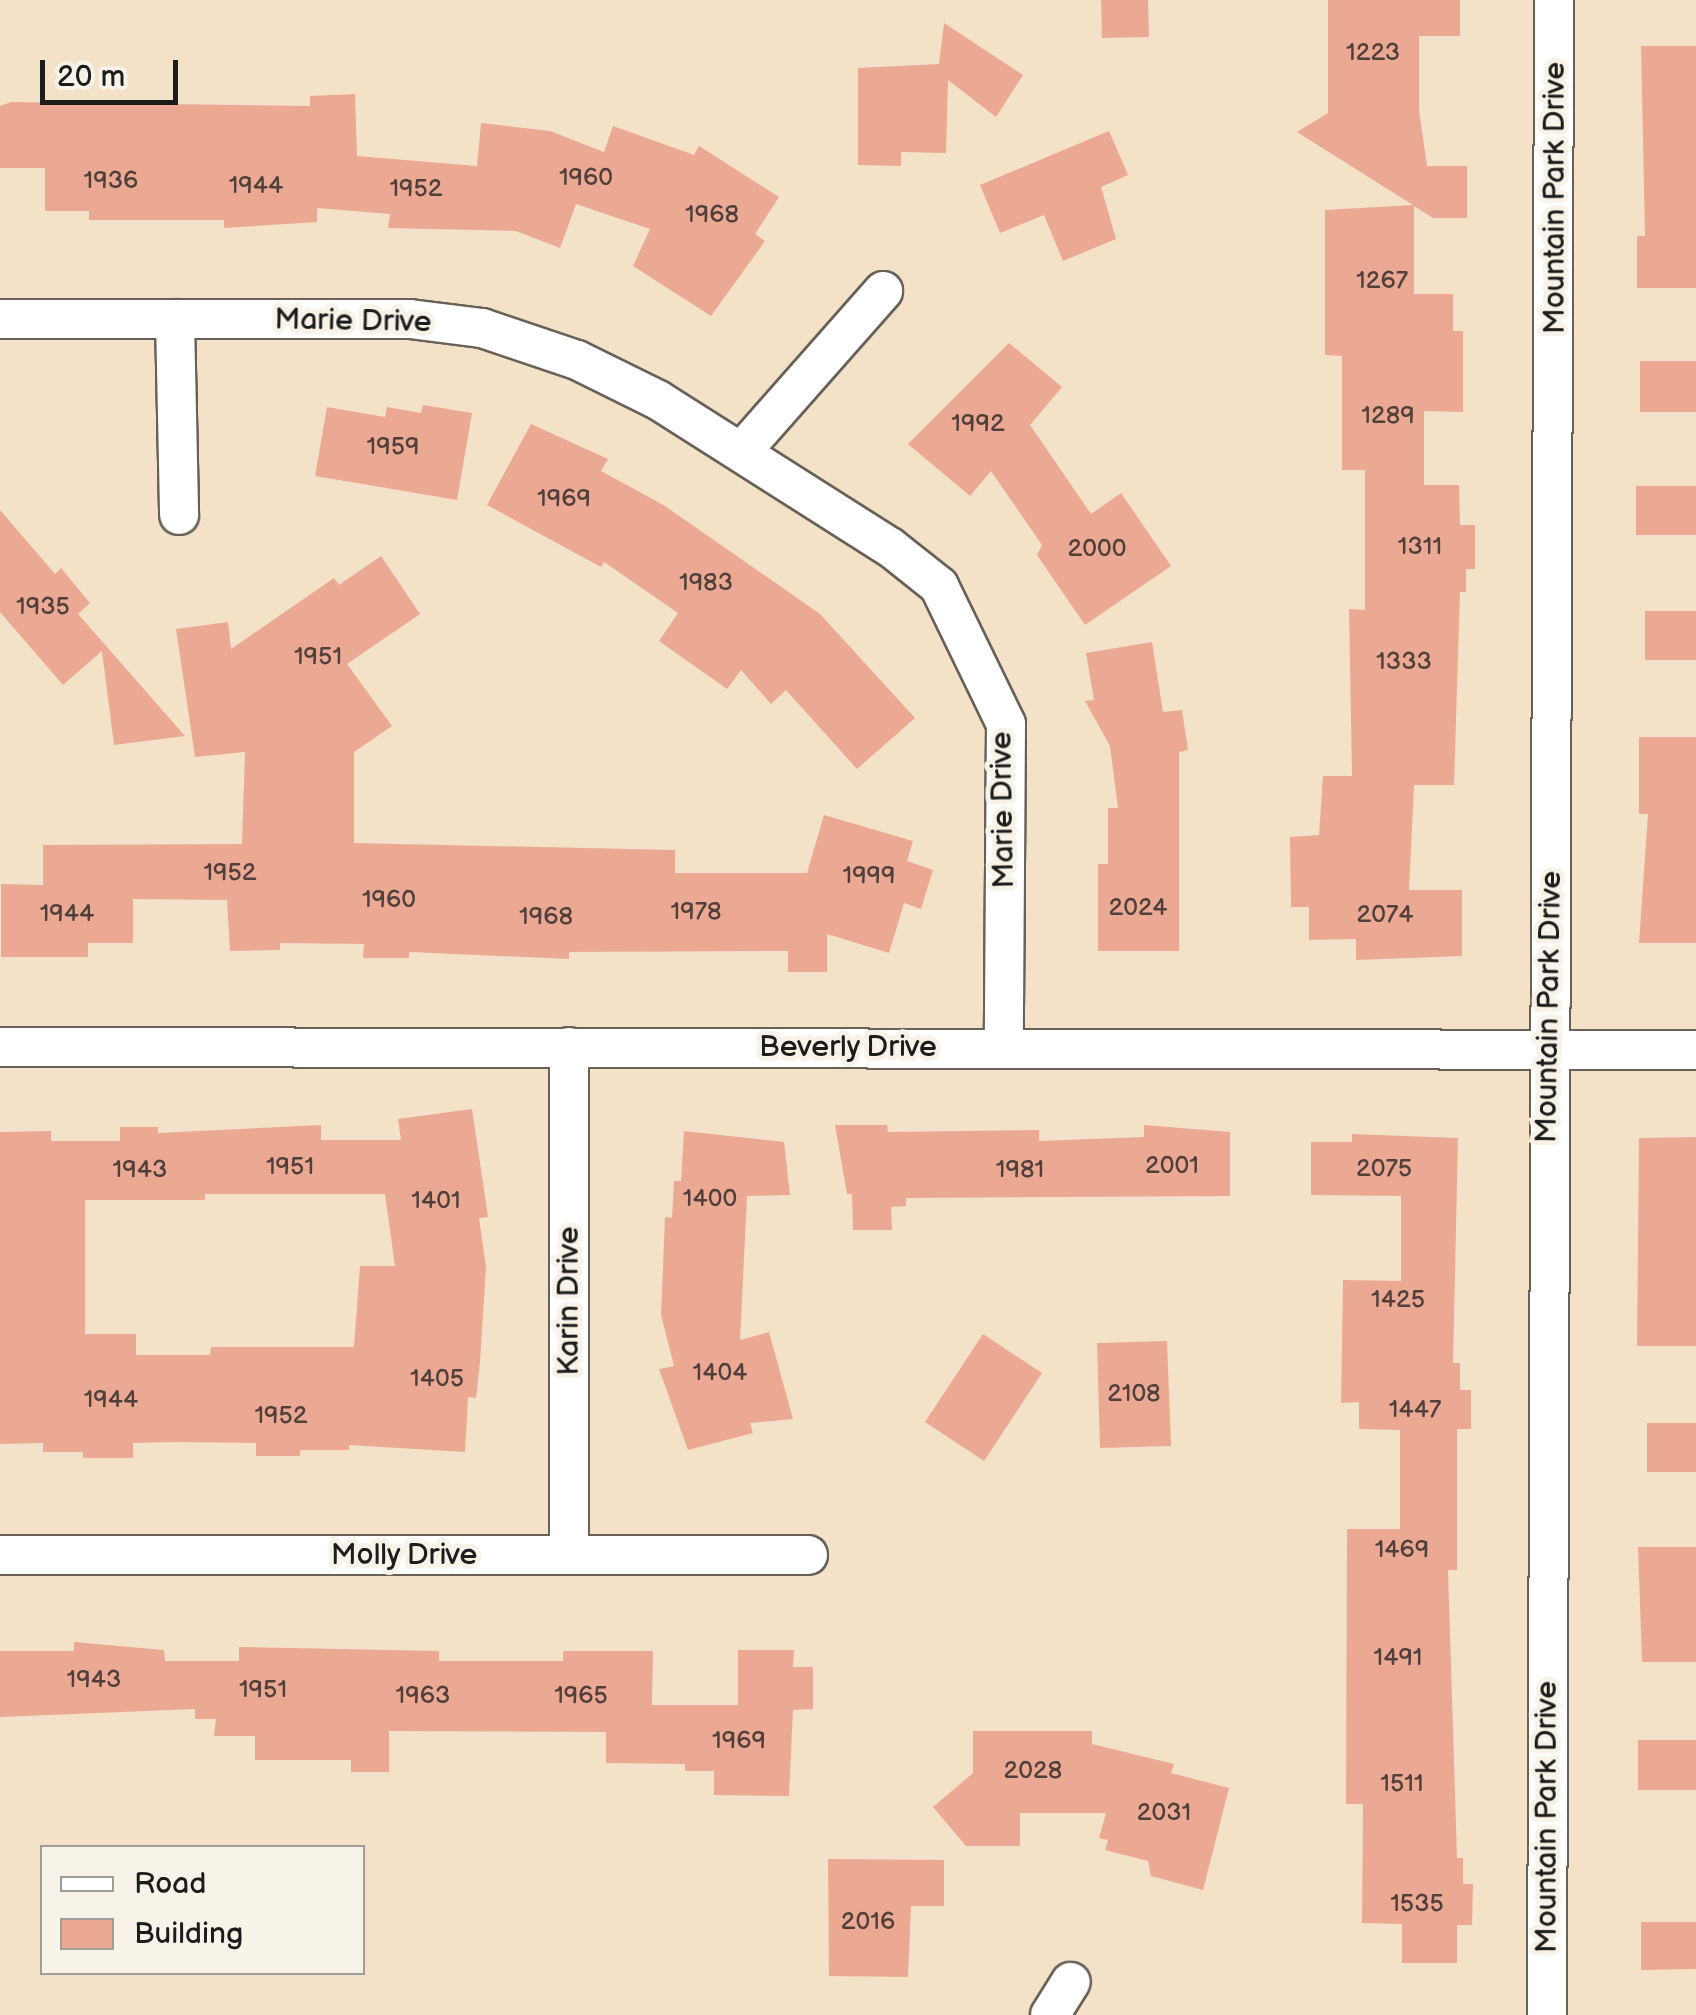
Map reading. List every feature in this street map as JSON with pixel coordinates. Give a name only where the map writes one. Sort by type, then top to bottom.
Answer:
[{"type":"street","name":"Mountain Park Drive","points":[[1547,2015],[1554,0]]},
{"type":"street","points":[[742,450],[883,291]]},
{"type":"street","name":"Marie Drive","points":[[0,319],[410,319],[482,328],[577,360],[742,450],[939,586],[1006,724],[1004,1047]]},
{"type":"street","points":[[175,319],[179,514]]},
{"type":"street","name":"Beverly Drive","points":[[0,1047],[1696,1050]]},
{"type":"street","name":"Karin Drive","points":[[568,1047],[568,1555]]},
{"type":"street","name":"Molly Drive","points":[[0,1555],[808,1555]]},
{"type":"street","points":[[1050,2015],[1071,1982]]},
{"type":"building","points":[[1101,0],[1148,0],[1149,37],[1102,38]]},
{"type":"building","points":[[1328,0],[1460,0],[1460,36],[1419,36],[1419,110],[1427,166],[1467,166],[1467,218],[1433,218],[1414,206],[1414,294],[1453,294],[1453,331],[1463,331],[1463,412],[1424,411],[1424,485],[1459,485],[1460,525],[1475,525],[1475,569],[1466,569],[1466,592],[1460,592],[1454,785],[1414,785],[1409,890],[1462,890],[1462,956],[1356,960],[1356,939],[1309,940],[1309,907],[1291,907],[1290,837],[1319,835],[1323,776],[1352,776],[1349,609],[1365,610],[1365,470],[1342,470],[1342,356],[1325,355],[1325,210],[1413,205],[1297,132],[1328,113]]},
{"type":"building","points":[[944,23],[1023,75],[996,117],[948,80],[946,153],[901,152],[901,166],[858,165],[858,68],[939,64]]},
{"type":"building","points":[[1641,46],[1696,46],[1696,288],[1637,288],[1637,236],[1645,236]]},
{"type":"building","points":[[355,94],[357,156],[477,166],[481,123],[550,131],[604,152],[613,126],[694,155],[699,146],[779,197],[755,234],[765,241],[711,316],[633,266],[650,229],[576,204],[560,248],[516,231],[388,228],[390,214],[317,208],[317,222],[224,228],[224,220],[89,220],[89,211],[45,211],[45,168],[0,168],[0,106],[11,102],[310,106],[310,96]]},
{"type":"building","points":[[1109,131],[1128,175],[1101,187],[1116,239],[1063,261],[1044,215],[1000,233],[980,185]]},
{"type":"building","points":[[1009,343],[1062,387],[1030,425],[1091,514],[1121,493],[1171,566],[1085,625],[1037,555],[1042,545],[991,471],[970,496],[908,444]]},
{"type":"building","points":[[1640,361],[1696,361],[1696,412],[1640,412]]},
{"type":"building","points":[[423,405],[472,413],[457,500],[315,476],[327,407],[385,417],[387,407],[421,413]]},
{"type":"building","points":[[531,424],[608,459],[601,471],[665,506],[820,614],[915,718],[857,769],[786,690],[771,704],[741,670],[727,689],[659,641],[678,613],[604,562],[601,567],[487,505]]},
{"type":"building","points":[[1636,486],[1696,486],[1696,535],[1636,535]]},
{"type":"building","points":[[0,510],[55,574],[61,568],[90,603],[78,614],[185,736],[114,745],[102,651],[63,685],[0,612]]},
{"type":"building","points":[[381,556],[420,614],[347,664],[392,726],[354,752],[354,843],[675,850],[675,873],[807,873],[824,815],[913,841],[907,861],[933,870],[921,909],[904,903],[889,953],[827,934],[827,972],[788,972],[788,951],[569,952],[569,959],[409,952],[409,958],[363,958],[364,944],[280,943],[280,950],[230,951],[227,900],[133,899],[133,943],[88,943],[88,957],[1,957],[1,884],[43,885],[43,845],[242,844],[245,752],[195,757],[176,629],[228,622],[231,649],[334,578],[339,585]]},
{"type":"building","points":[[1645,611],[1696,611],[1696,660],[1645,660]]},
{"type":"building","points":[[1152,642],[1163,712],[1182,710],[1188,750],[1179,752],[1179,951],[1098,951],[1098,864],[1108,864],[1108,808],[1118,808],[1110,746],[1085,701],[1094,700],[1086,653]]},
{"type":"building","points":[[1639,737],[1696,737],[1696,943],[1639,943],[1648,814],[1639,814]]},
{"type":"building","points":[[472,1109],[488,1217],[479,1218],[486,1267],[476,1398],[468,1397],[465,1452],[349,1445],[349,1450],[300,1450],[300,1456],[256,1456],[256,1443],[177,1442],[133,1443],[133,1458],[83,1458],[83,1452],[43,1452],[43,1443],[0,1444],[0,1132],[51,1131],[51,1141],[120,1141],[120,1127],[158,1127],[158,1133],[321,1125],[321,1140],[401,1140],[398,1119]],"holes":[[[205,1194],[385,1194],[395,1266],[360,1266],[354,1347],[211,1347],[210,1355],[136,1355],[136,1334],[85,1334],[85,1200],[205,1200]]]},
{"type":"building","points":[[835,1125],[887,1125],[888,1132],[1039,1130],[1039,1141],[1144,1137],[1144,1125],[1230,1132],[1230,1196],[906,1198],[906,1206],[891,1207],[892,1230],[853,1230],[852,1194],[847,1194]]},
{"type":"building","points":[[684,1131],[784,1142],[790,1195],[747,1196],[740,1340],[769,1332],[793,1419],[750,1423],[753,1433],[688,1450],[659,1369],[674,1366],[661,1315],[665,1217],[672,1218],[674,1181],[681,1181]]},
{"type":"building","points":[[1352,1134],[1458,1138],[1453,1363],[1460,1363],[1460,1390],[1471,1390],[1471,1429],[1457,1429],[1457,1570],[1448,1570],[1457,1858],[1463,1858],[1463,1884],[1473,1884],[1472,1925],[1457,1925],[1457,1963],[1402,1963],[1402,1924],[1362,1923],[1363,1804],[1346,1804],[1347,1529],[1400,1529],[1400,1430],[1359,1429],[1359,1402],[1341,1403],[1343,1280],[1401,1281],[1401,1196],[1311,1195],[1311,1142],[1352,1142]]},
{"type":"building","points":[[1696,1137],[1696,1346],[1637,1346],[1639,1138]]},
{"type":"building","points":[[983,1334],[1042,1373],[984,1461],[925,1422]]},
{"type":"building","points":[[1167,1341],[1171,1446],[1100,1448],[1097,1343]]},
{"type":"building","points":[[1647,1423],[1696,1423],[1696,1472],[1647,1472]]},
{"type":"building","points":[[1638,1547],[1696,1547],[1696,1662],[1642,1662]]},
{"type":"building","points":[[74,1642],[164,1650],[165,1661],[239,1661],[239,1647],[439,1651],[439,1661],[563,1661],[563,1651],[653,1651],[652,1705],[738,1705],[738,1650],[794,1650],[793,1667],[813,1667],[813,1709],[793,1710],[789,1796],[714,1795],[714,1771],[685,1771],[685,1764],[606,1763],[606,1732],[389,1731],[389,1772],[351,1772],[351,1760],[255,1760],[255,1736],[214,1736],[216,1719],[195,1719],[195,1709],[0,1717],[0,1651],[74,1651]]},
{"type":"building","points":[[973,1731],[1092,1731],[1092,1744],[1174,1764],[1171,1773],[1229,1788],[1203,1890],[1151,1876],[1148,1861],[1105,1850],[1108,1840],[1099,1838],[1106,1813],[1020,1813],[1020,1846],[966,1846],[933,1807],[973,1773]]},
{"type":"building","points":[[1638,1740],[1696,1740],[1696,1790],[1638,1790]]},
{"type":"building","points":[[828,1859],[944,1860],[944,1906],[911,1906],[908,1977],[829,1976]]},
{"type":"building","points":[[1641,1922],[1696,1922],[1696,1969],[1641,1970]]}]
